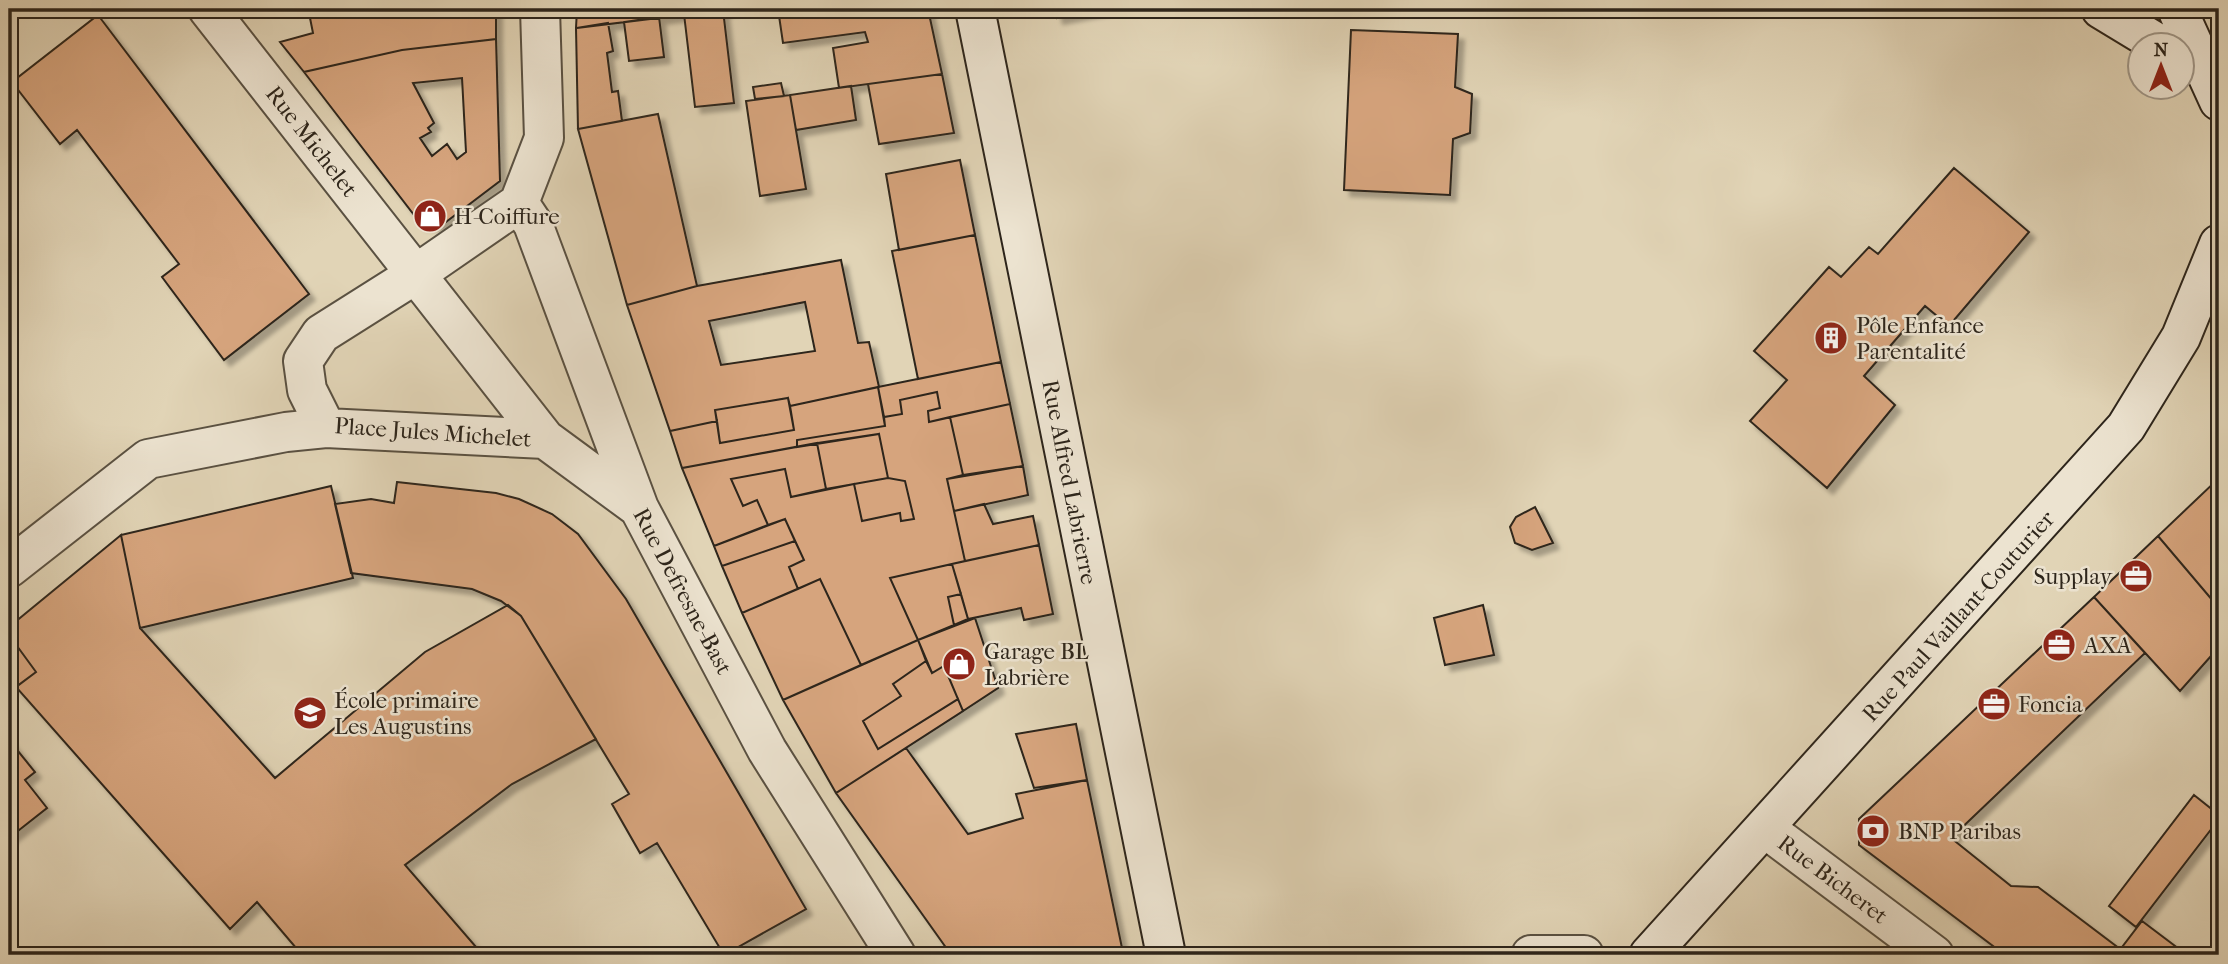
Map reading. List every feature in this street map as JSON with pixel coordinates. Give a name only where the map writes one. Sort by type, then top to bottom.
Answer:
[{"type":"street","name":"Rue Michelet","points":[[208,9],[416,274]]},
{"type":"street","points":[[416,274],[519,203],[544,138],[540,9]]},
{"type":"street","name":"Rue Alfred Labrierre","points":[[975,9],[1166,955]]},
{"type":"street","points":[[2101,9],[2139,32]]},
{"type":"street","points":[[2177,9],[2206,75]]},
{"type":"street","name":"Rue Defresne-Bast","points":[[519,203],[533,224],[639,508],[767,750],[896,955]]},
{"type":"street","name":"Rue Paul Vaillant-Couturier","points":[[1650,955],[2126,427],[2181,337],[2219,244]]},
{"type":"street","name":"Place Jules Michelet","points":[[545,439],[326,428],[307,390],[303,361],[321,334],[416,274],[545,439],[639,508]]},
{"type":"street","points":[[9,568],[148,459],[286,432],[326,428]]},
{"type":"street","name":"Rue Bicheret","points":[[1766,829],[1934,955]]},
{"type":"street","points":[[1531,955],[1584,955]]},
{"type":"building","points":[[348,9],[496,9],[496,39],[402,50],[304,72],[280,42],[313,33],[310,18]]},
{"type":"building","points":[[577,9],[732,9],[576,28]]},
{"type":"building","points":[[778,9],[928,9],[942,74],[839,88],[833,48],[868,42],[865,32],[783,43]]},
{"type":"building","points":[[1055,9],[1105,9],[1057,18]]},
{"type":"building","points":[[723,10],[734,103],[695,107],[684,14]]},
{"type":"building","points":[[98,15],[309,294],[224,360],[162,277],[179,264],[77,130],[60,144],[12,82]]},
{"type":"building","points":[[659,17],[664,57],[629,61],[624,22]]},
{"type":"building","points":[[608,23],[613,51],[607,53],[612,92],[618,91],[622,121],[578,129],[576,28]]},
{"type":"building","points":[[1351,30],[1458,34],[1455,87],[1472,94],[1470,133],[1453,139],[1450,195],[1344,190]]},
{"type":"building","points":[[496,39],[500,181],[442,225],[421,224],[304,72],[402,50]],"holes":[[[462,78],[466,152],[457,159],[447,144],[432,156],[420,138],[431,132],[428,128],[434,123],[413,83]]]},
{"type":"building","points":[[942,74],[954,133],[879,144],[868,84]]},
{"type":"building","points":[[781,83],[784,96],[755,99],[753,87]]},
{"type":"building","points":[[851,86],[856,120],[796,130],[790,95]]},
{"type":"building","points":[[790,95],[806,189],[760,196],[746,101]]},
{"type":"building","points":[[658,114],[697,286],[627,305],[578,129]]},
{"type":"building","points":[[960,160],[975,235],[899,250],[886,174]]},
{"type":"building","name":"Pôle Enfance Parentalité","points":[[1954,168],[2029,232],[1949,326],[1925,306],[1864,376],[1895,405],[1827,488],[1750,421],[1787,380],[1754,351],[1829,267],[1841,277],[1869,247],[1878,254]]},
{"type":"building","points":[[975,235],[1001,362],[918,379],[892,251]]},
{"type":"building","points":[[841,260],[858,343],[869,342],[879,387],[790,406],[788,398],[715,410],[717,421],[670,431],[627,305],[697,286]],"holes":[[[805,302],[815,351],[721,365],[709,321]]]},
{"type":"building","points":[[1001,362],[1010,404],[929,422],[928,411],[940,408],[937,392],[900,400],[902,414],[884,417],[878,387]]},
{"type":"building","points":[[878,387],[885,426],[797,440],[797,447],[682,468],[670,431],[717,421],[720,443],[794,430],[790,406]]},
{"type":"building","points":[[937,392],[940,408],[928,411],[929,422],[950,417],[963,475],[947,479],[965,561],[890,578],[918,640],[861,665],[820,579],[798,589],[789,567],[804,560],[785,519],[768,525],[757,500],[743,506],[731,479],[785,469],[791,497],[854,484],[862,521],[900,513],[901,521],[914,519],[905,481],[888,478],[879,434],[797,447],[797,440],[885,426],[884,417],[902,414],[900,400]]},
{"type":"building","points":[[788,398],[794,430],[720,443],[715,410]]},
{"type":"building","points":[[1010,404],[1023,466],[963,475],[950,417]]},
{"type":"building","points":[[879,434],[888,478],[826,489],[817,443]]},
{"type":"building","points":[[817,443],[826,489],[791,497],[785,469],[731,479],[743,506],[757,500],[768,525],[714,546],[682,468]]},
{"type":"building","points":[[1023,466],[1028,495],[954,511],[947,479]]},
{"type":"building","points":[[888,478],[905,481],[914,519],[901,521],[900,513],[862,521],[854,484]]},
{"type":"building","points":[[2219,478],[2219,608],[2158,536]]},
{"type":"building","points":[[397,482],[496,493],[519,499],[552,514],[578,534],[626,599],[806,909],[724,955],[657,843],[640,853],[612,804],[629,794],[521,616],[501,601],[472,589],[351,573],[335,504],[371,499],[394,503]]},
{"type":"building","points":[[331,486],[353,578],[140,628],[121,535]]},
{"type":"building","points":[[984,504],[993,524],[1033,516],[1039,545],[965,561],[954,511]]},
{"type":"building","points":[[1535,507],[1553,543],[1532,550],[1515,543],[1510,527],[1516,517]]},
{"type":"building","points":[[785,519],[795,541],[722,566],[714,546]]},
{"type":"building","points":[[121,535],[140,628],[275,778],[425,652],[508,605],[521,616],[596,739],[512,784],[405,865],[483,955],[302,955],[257,902],[230,929],[16,687],[36,672],[9,635],[9,627]]},
{"type":"building","points":[[2158,536],[2219,608],[2219,647],[2180,691],[2094,597]]},
{"type":"building","points":[[795,541],[804,560],[789,567],[798,589],[742,613],[722,566]]},
{"type":"building","points":[[1039,545],[1053,614],[1024,620],[1021,608],[968,619],[952,564]]},
{"type":"building","points":[[952,564],[961,594],[948,597],[954,625],[918,640],[890,578]]},
{"type":"building","points":[[820,579],[861,665],[783,700],[742,613]]},
{"type":"building","points":[[961,594],[968,619],[954,625],[948,597]]},
{"type":"building","points":[[2094,597],[2145,653],[1951,838],[2011,886],[2038,887],[2120,949],[2116,955],[2005,955],[1859,845],[1859,819]]},
{"type":"building","points":[[1483,605],[1494,655],[1445,665],[1434,618]]},
{"type":"building","name":"Garage BL Labrière","points":[[975,618],[998,688],[963,711],[944,666],[932,673],[918,640]]},
{"type":"building","points":[[9,635],[36,672],[16,687],[9,677]]},
{"type":"building","points":[[918,640],[926,661],[893,684],[901,696],[863,721],[878,749],[958,699],[963,711],[836,793],[783,700]]},
{"type":"building","points":[[926,661],[932,673],[944,666],[958,699],[878,749],[863,721],[901,696],[893,684]]},
{"type":"building","points":[[1076,724],[1087,780],[1034,788],[1016,734]]},
{"type":"building","points":[[9,740],[35,772],[25,780],[47,808],[9,838]]},
{"type":"building","points":[[906,748],[968,834],[1023,818],[1016,794],[1087,780],[1122,948],[1084,955],[959,955],[947,949],[836,793]]},
{"type":"building","points":[[2194,795],[2219,815],[2219,819],[2136,927],[2109,906]]},
{"type":"building","points":[[2142,921],[2187,955],[2116,955]]},
{"type":"place","name":"H-Coiffure","points":[[430,216]]},
{"type":"place","name":"Pôle Enfance Parentalité","points":[[1831,338]]},
{"type":"place","name":"Supplay","points":[[2136,576]]},
{"type":"place","name":"AXA","points":[[2059,645]]},
{"type":"place","name":"Garage BL Labrière","points":[[959,664]]},
{"type":"place","name":"Foncia","points":[[1994,704]]},
{"type":"place","name":"École primaire Les Augustins","points":[[310,713]]},
{"type":"place","name":"BNP Paribas","points":[[1873,831]]}]
